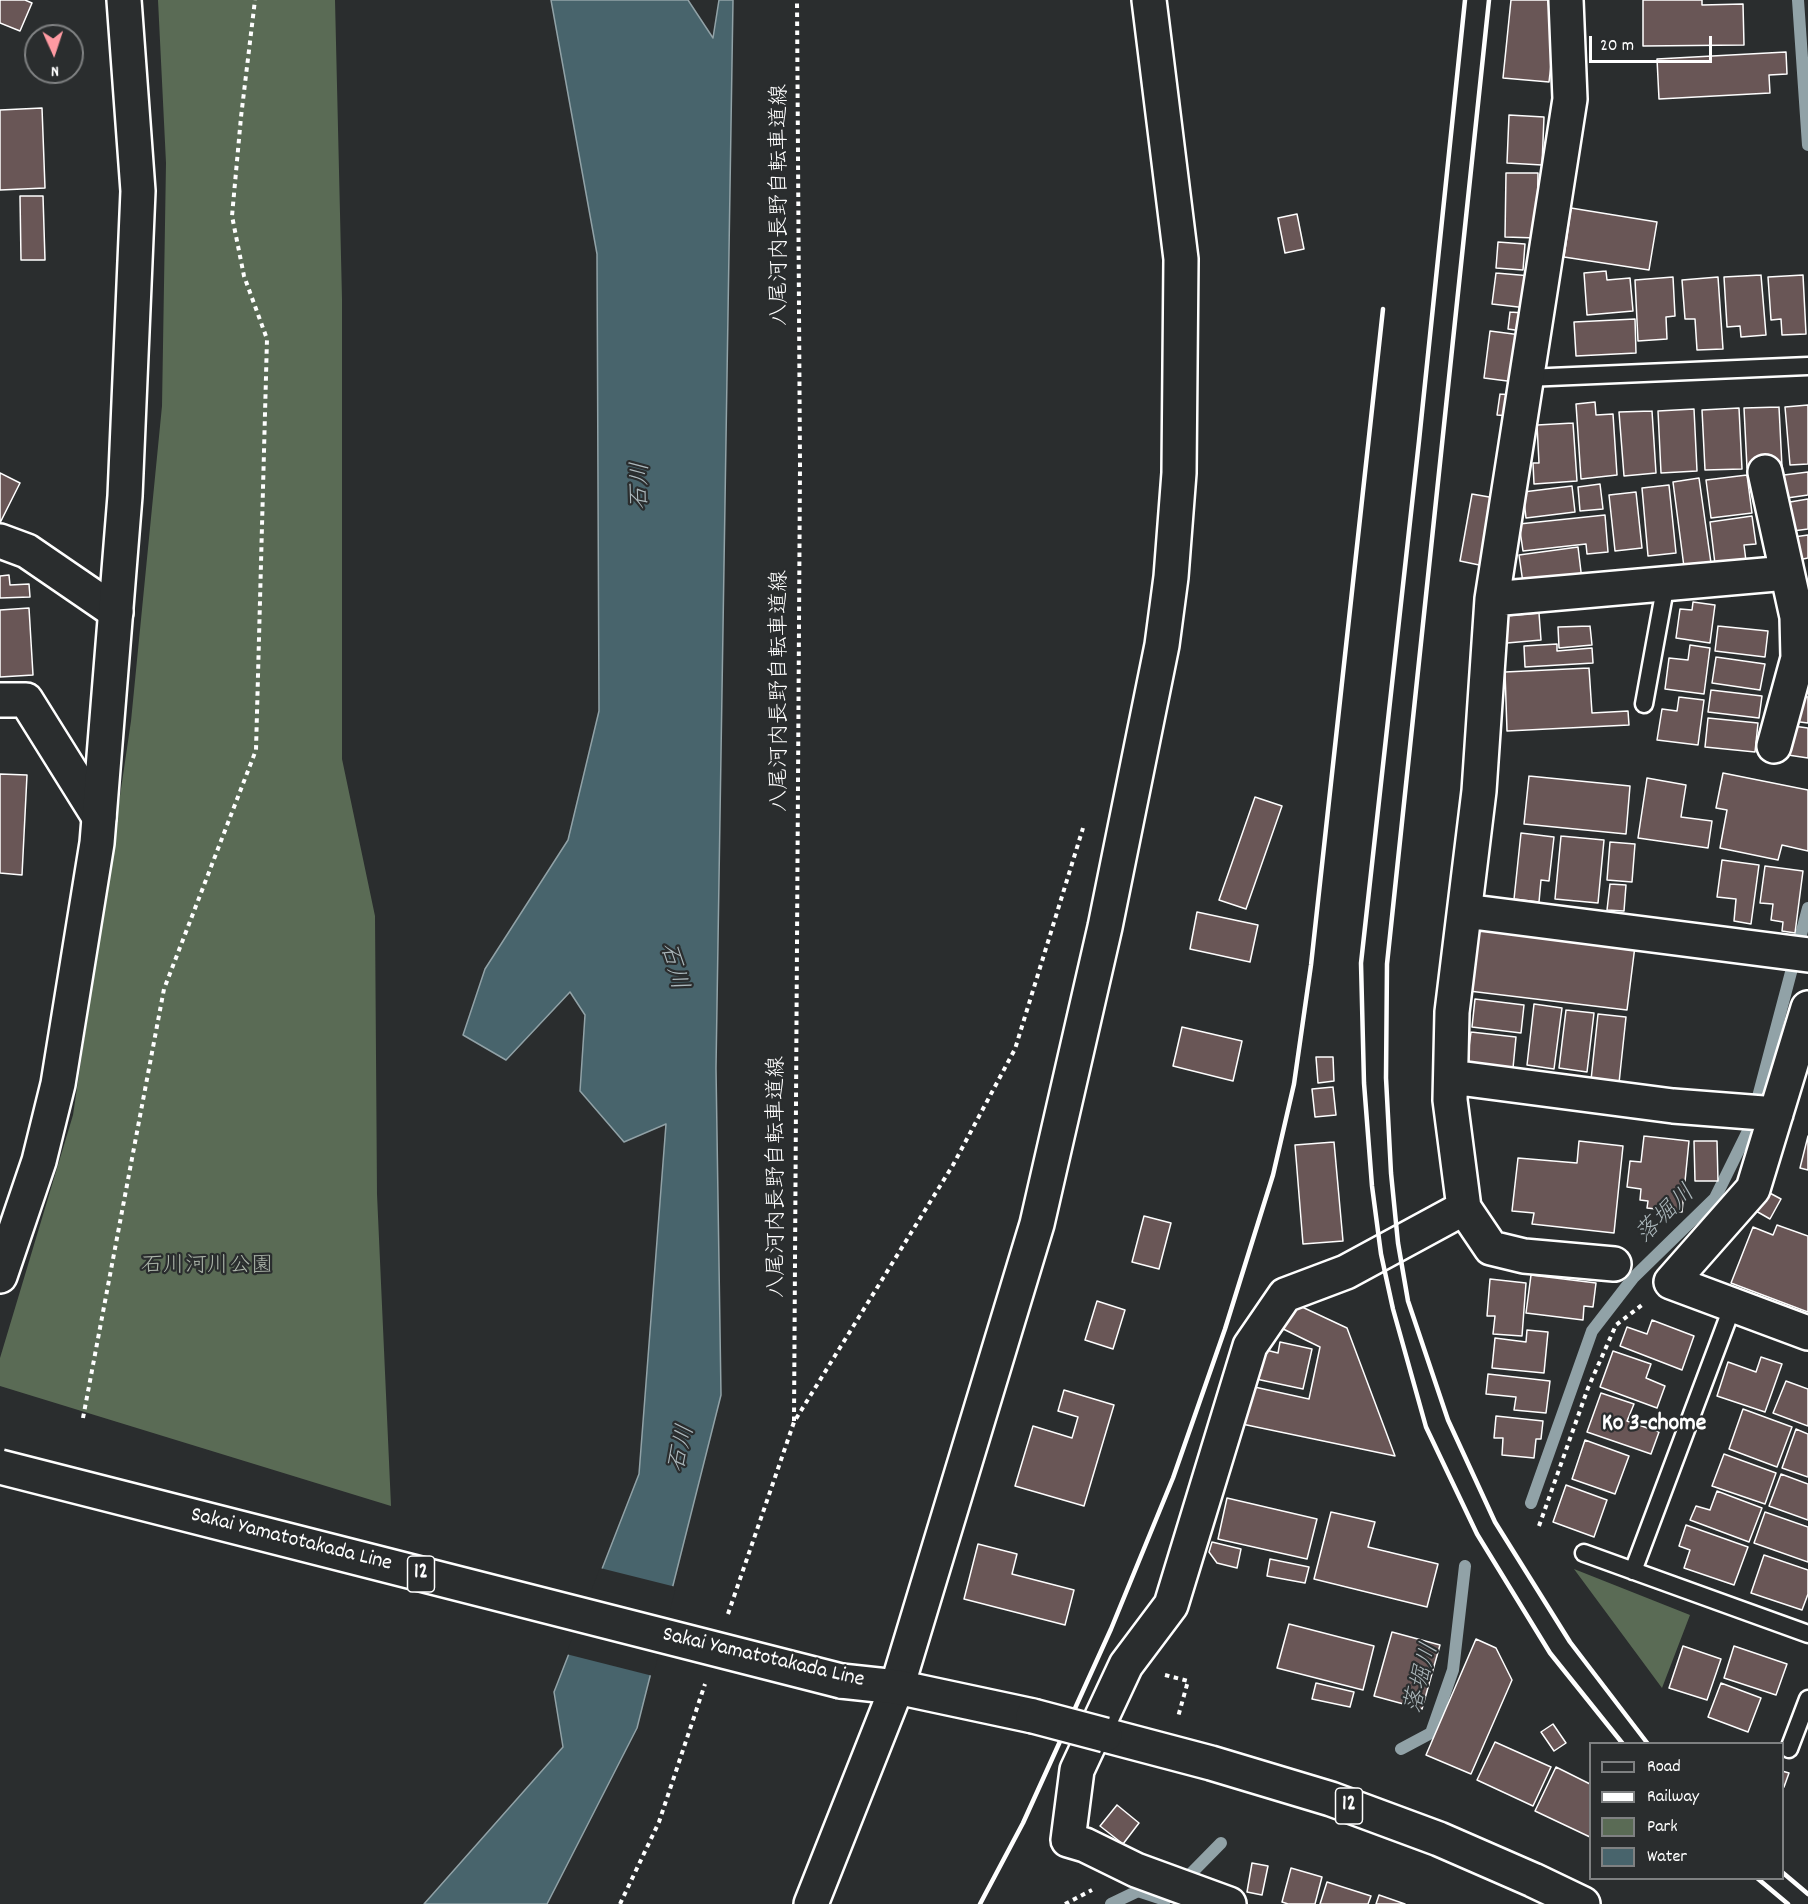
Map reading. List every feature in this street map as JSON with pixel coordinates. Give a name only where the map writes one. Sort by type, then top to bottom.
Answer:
[{"type":"street","points":[[0,1276],[39,1161],[58,1084],[97,843],[125,496],[138,191],[124,0]]},
{"type":"street","points":[[811,1904],[897,1688],[1037,1224],[1105,927],[1162,645],[1171,577],[1179,473],[1181,259],[1149,0]]},
{"type":"street","points":[[1566,0],[1570,99],[1492,599],[1479,791],[1452,1012],[1450,1100],[1464,1208],[1491,1248],[1524,1256],[1614,1264]]},
{"type":"street","points":[[1765,472],[1797,618],[1798,658],[1774,747]]},
{"type":"street","points":[[0,541],[27,551],[116,612]]},
{"type":"street","points":[[1492,599],[1787,573]]},
{"type":"street","points":[[0,700],[26,700],[99,817]]},
{"type":"street","points":[[1465,911],[1801,954]]},
{"type":"street","points":[[1808,1008],[1762,1113],[1753,1189],[1671,1282],[1808,1333]]},
{"type":"street","points":[[1451,1077],[1672,1106],[1762,1113]]},
{"type":"street","points":[[1229,1904],[1136,1870],[1085,1845],[1068,1840],[1077,1770],[1126,1665],[1172,1605],[1250,1346],[1285,1295],[1346,1272],[1464,1208]]},
{"type":"street","name":"Sakai Yamatotakada Line","points":[[0,1467],[841,1681],[897,1688],[1033,1716],[1211,1763],[1331,1799],[1439,1839],[1583,1904]]},
{"type":"lane","points":[[1527,378],[1808,366]]},
{"type":"lane","points":[[1644,704],[1666,583]]},
{"type":"lane","points":[[1633,1571],[1733,1305]]},
{"type":"lane","points":[[1584,1553],[1808,1634]]},
{"type":"lane","points":[[1789,1749],[1808,1699]]},
{"type":"path","points":[[83,1418],[164,989],[256,750],[267,339],[244,276],[232,216],[255,0]]},
{"type":"path","name":"八尾河内長野自転車道線","points":[[797,0],[800,477],[794,1422],[953,1165],[1015,1049],[1084,826]]},
{"type":"path","points":[[1539,1526],[1588,1388],[1616,1325],[1671,1282]]},
{"type":"path","points":[[1177,1721],[1188,1681]]},
{"type":"green space","name":"石川河川公園","points":[[158,0],[335,0],[342,299],[342,759],[375,916],[377,1194],[391,1506],[0,1386],[0,1358],[73,1115],[131,721],[162,406],[166,163]]},
{"type":"green space","points":[[1574,1569],[1690,1615],[1662,1688]]},
{"type":"water","name":"石川","points":[[551,0],[688,0],[713,38],[719,0],[733,0],[716,1068],[721,1395],[637,1728],[547,1904],[424,1904],[563,1747],[554,1692],[639,1474],[666,1124],[624,1142],[580,1091],[585,1015],[570,992],[506,1060],[463,1035],[485,969],[568,840],[599,711],[597,254]]},
{"type":"pier","points":[[600,1568],[676,1587],[653,1676],[566,1654]]},
{"type":"building","points":[[0,0],[25,0],[32,3],[20,31],[0,23]]},
{"type":"building","points":[[1511,0],[1548,0],[1553,47],[1549,82],[1503,78]]},
{"type":"building","points":[[1643,0],[1702,0],[1702,5],[1743,4],[1744,45],[1643,46]]},
{"type":"building","points":[[1786,52],[1787,74],[1769,75],[1770,93],[1659,99],[1657,59]]},
{"type":"building","points":[[42,108],[45,188],[0,190],[0,110]]},
{"type":"building","points":[[1509,115],[1544,117],[1542,165],[1507,163]]},
{"type":"building","points":[[1506,173],[1538,173],[1537,238],[1505,237]]},
{"type":"building","points":[[20,196],[43,196],[45,260],[21,260]]},
{"type":"building","points":[[1571,208],[1657,222],[1649,270],[1564,257]]},
{"type":"building","points":[[1297,214],[1304,249],[1285,253],[1278,218]]},
{"type":"building","points":[[1498,242],[1525,244],[1523,270],[1496,268]]},
{"type":"building","points":[[1606,271],[1607,280],[1630,278],[1633,311],[1587,315],[1584,273]]},
{"type":"building","points":[[1496,273],[1531,276],[1527,308],[1492,304]]},
{"type":"building","points":[[1761,275],[1766,335],[1741,337],[1740,326],[1727,327],[1724,277]]},
{"type":"building","points":[[1803,275],[1806,334],[1782,335],[1781,319],[1771,320],[1768,277]]},
{"type":"building","points":[[1673,277],[1675,316],[1666,317],[1667,339],[1638,341],[1635,280]]},
{"type":"building","points":[[1718,277],[1723,349],[1697,350],[1695,319],[1685,319],[1682,280]]},
{"type":"building","points":[[1510,312],[1524,313],[1522,331],[1508,329]]},
{"type":"building","points":[[1635,319],[1636,353],[1576,356],[1574,322]]},
{"type":"building","points":[[1490,331],[1521,335],[1515,382],[1484,378]]},
{"type":"building","points":[[1500,394],[1512,395],[1509,416],[1497,415]]},
{"type":"building","points":[[1595,402],[1596,415],[1613,414],[1617,475],[1581,479],[1576,404]]},
{"type":"building","points":[[1808,405],[1808,464],[1790,465],[1785,407]]},
{"type":"building","points":[[1779,407],[1782,467],[1747,468],[1744,408]]},
{"type":"building","points":[[1739,408],[1742,469],[1705,470],[1702,410]]},
{"type":"building","points":[[1694,409],[1697,471],[1661,473],[1658,411]]},
{"type":"building","points":[[1652,411],[1656,473],[1624,476],[1619,412]]},
{"type":"building","points":[[1573,423],[1577,481],[1534,484],[1533,463],[1539,463],[1537,425]]},
{"type":"building","points":[[1808,472],[1808,495],[1787,498],[1784,475]]},
{"type":"building","points":[[0,473],[20,483],[0,523]]},
{"type":"building","points":[[1747,475],[1752,513],[1711,518],[1706,480]]},
{"type":"building","points":[[1699,478],[1711,563],[1684,567],[1673,482]]},
{"type":"building","points":[[1600,484],[1603,509],[1580,511],[1578,487]]},
{"type":"building","points":[[1669,485],[1676,553],[1648,556],[1642,488]]},
{"type":"building","points":[[1572,486],[1575,512],[1526,518],[1523,492]]},
{"type":"building","points":[[1636,492],[1642,548],[1615,551],[1609,495]]},
{"type":"building","points":[[1472,494],[1495,498],[1484,566],[1460,561]]},
{"type":"building","points":[[1808,499],[1808,529],[1793,531],[1790,502]]},
{"type":"building","points":[[1605,515],[1608,552],[1587,554],[1586,544],[1523,551],[1519,524]]},
{"type":"building","points":[[1752,516],[1756,544],[1744,545],[1746,561],[1715,564],[1710,522]]},
{"type":"building","points":[[1808,535],[1808,558],[1798,560],[1794,537]]},
{"type":"building","points":[[1578,547],[1582,580],[1523,583],[1519,555]]},
{"type":"building","points":[[9,575],[10,585],[29,584],[30,597],[0,598],[0,576]]},
{"type":"building","points":[[1693,602],[1715,605],[1710,643],[1676,638],[1680,609],[1692,610]]},
{"type":"building","points":[[29,608],[33,675],[0,677],[0,610]]},
{"type":"building","points":[[1539,613],[1541,640],[1507,643],[1505,616]]},
{"type":"building","points":[[1590,626],[1592,645],[1559,648],[1558,627]]},
{"type":"building","points":[[1718,626],[1768,631],[1765,657],[1715,651]]},
{"type":"building","points":[[1557,644],[1557,651],[1592,648],[1593,663],[1525,667],[1524,646]]},
{"type":"building","points":[[1690,645],[1710,648],[1704,694],[1665,689],[1669,658],[1688,660]]},
{"type":"building","points":[[1716,657],[1765,664],[1760,690],[1712,683]]},
{"type":"building","points":[[1589,668],[1592,713],[1628,711],[1629,725],[1507,731],[1505,672]]},
{"type":"building","points":[[1711,690],[1762,696],[1759,718],[1708,712]]},
{"type":"building","points":[[1796,695],[1808,697],[1808,723],[1792,721]]},
{"type":"building","points":[[1679,697],[1704,700],[1698,745],[1657,740],[1662,709],[1677,711]]},
{"type":"building","points":[[1708,718],[1758,723],[1755,752],[1705,747]]},
{"type":"building","points":[[1793,726],[1808,728],[1808,758],[1788,755]]},
{"type":"building","points":[[1723,773],[1808,790],[1808,851],[1782,845],[1778,860],[1720,848],[1727,810],[1716,808]]},
{"type":"building","points":[[0,774],[27,775],[22,875],[0,873]]},
{"type":"building","points":[[1529,776],[1630,786],[1626,834],[1524,824]]},
{"type":"building","points":[[1647,778],[1686,785],[1681,817],[1712,821],[1708,848],[1638,838]]},
{"type":"building","points":[[1255,797],[1282,806],[1246,909],[1219,900]]},
{"type":"building","points":[[1521,833],[1554,837],[1549,881],[1541,880],[1539,902],[1514,899]]},
{"type":"building","points":[[1561,836],[1604,840],[1598,903],[1555,899]]},
{"type":"building","points":[[1610,842],[1635,844],[1632,882],[1607,880]]},
{"type":"building","points":[[1722,860],[1759,865],[1751,924],[1734,921],[1736,899],[1717,897]]},
{"type":"building","points":[[1765,866],[1803,871],[1795,933],[1782,931],[1783,922],[1771,920],[1773,904],[1760,903]]},
{"type":"building","points":[[1610,884],[1626,885],[1624,911],[1607,910]]},
{"type":"building","points":[[1197,912],[1258,925],[1250,962],[1190,949]]},
{"type":"building","points":[[1477,926],[1635,946],[1627,1010],[1469,991]]},
{"type":"building","points":[[1475,999],[1524,1005],[1521,1033],[1472,1027]]},
{"type":"building","points":[[1534,1004],[1562,1008],[1554,1069],[1527,1065]]},
{"type":"building","points":[[1566,1010],[1594,1013],[1587,1072],[1559,1068]]},
{"type":"building","points":[[1598,1014],[1626,1017],[1619,1083],[1591,1080]]},
{"type":"building","points":[[1182,1027],[1242,1041],[1233,1081],[1173,1066]]},
{"type":"building","points":[[1471,1032],[1516,1037],[1513,1068],[1467,1062]]},
{"type":"building","points":[[1316,1057],[1333,1057],[1334,1081],[1318,1083]]},
{"type":"building","points":[[1333,1087],[1336,1115],[1315,1117],[1312,1089]]},
{"type":"building","points":[[1644,1136],[1689,1141],[1682,1212],[1647,1208],[1648,1201],[1640,1200],[1641,1189],[1627,1187],[1630,1161],[1641,1162]]},
{"type":"building","points":[[1808,1136],[1808,1170],[1800,1168]]},
{"type":"building","points":[[1579,1141],[1623,1146],[1614,1233],[1532,1224],[1534,1213],[1512,1211],[1518,1158],[1577,1163]]},
{"type":"building","points":[[1694,1141],[1717,1141],[1718,1181],[1695,1181]]},
{"type":"building","points":[[1334,1142],[1343,1241],[1303,1244],[1295,1145]]},
{"type":"building","points":[[1766,1191],[1781,1199],[1770,1219],[1756,1211]]},
{"type":"building","points":[[1144,1216],[1171,1223],[1159,1269],[1132,1262]]},
{"type":"building","points":[[1777,1225],[1808,1236],[1808,1312],[1731,1283],[1753,1227],[1773,1235]]},
{"type":"building","points":[[1531,1275],[1596,1283],[1593,1307],[1584,1306],[1583,1320],[1526,1313]]},
{"type":"building","points":[[1490,1279],[1526,1283],[1522,1336],[1493,1334],[1495,1316],[1487,1316]]},
{"type":"building","points":[[1285,1299],[1347,1328],[1395,1456],[1242,1424],[1250,1386],[1309,1399],[1320,1347],[1273,1324]]},
{"type":"building","points":[[1097,1301],[1125,1310],[1113,1349],[1085,1340]]},
{"type":"building","points":[[1652,1320],[1694,1336],[1682,1370],[1620,1346],[1627,1327],[1647,1334]]},
{"type":"building","points":[[1527,1330],[1548,1332],[1544,1373],[1492,1368],[1495,1338],[1526,1342]]},
{"type":"building","points":[[1280,1342],[1312,1349],[1303,1389],[1256,1379],[1262,1349],[1278,1353]]},
{"type":"building","points":[[1613,1351],[1651,1364],[1646,1378],[1665,1386],[1657,1408],[1600,1387]]},
{"type":"building","points":[[1761,1357],[1782,1364],[1765,1412],[1717,1396],[1728,1362],[1756,1372]]},
{"type":"building","points":[[1488,1374],[1550,1381],[1546,1413],[1514,1410],[1516,1397],[1486,1394]]},
{"type":"building","points":[[1786,1381],[1808,1389],[1808,1426],[1773,1413]]},
{"type":"building","points":[[1064,1390],[1114,1405],[1084,1506],[1015,1486],[1033,1426],[1072,1438],[1078,1417],[1058,1411]]},
{"type":"building","points":[[1601,1393],[1634,1404],[1627,1421],[1659,1432],[1651,1454],[1587,1432]]},
{"type":"building","points":[[1743,1409],[1792,1427],[1777,1467],[1729,1449]]},
{"type":"building","points":[[1496,1416],[1543,1421],[1541,1439],[1536,1439],[1534,1458],[1502,1455],[1503,1438],[1494,1438]]},
{"type":"building","points":[[1796,1429],[1808,1434],[1808,1477],[1782,1468]]},
{"type":"building","points":[[1585,1440],[1629,1456],[1615,1494],[1572,1479]]},
{"type":"building","points":[[1724,1454],[1776,1473],[1765,1504],[1712,1486]]},
{"type":"building","points":[[1781,1474],[1808,1484],[1808,1520],[1769,1506]]},
{"type":"building","points":[[1566,1485],[1607,1500],[1594,1537],[1553,1522]]},
{"type":"building","points":[[1717,1491],[1762,1508],[1749,1542],[1690,1520],[1696,1506],[1710,1510]]},
{"type":"building","points":[[1227,1498],[1317,1519],[1307,1559],[1218,1539]]},
{"type":"building","points":[[1331,1512],[1375,1522],[1368,1547],[1438,1564],[1427,1607],[1314,1579]]},
{"type":"building","points":[[1765,1512],[1808,1527],[1808,1562],[1754,1543]]},
{"type":"building","points":[[1686,1525],[1748,1547],[1734,1585],[1684,1568],[1690,1550],[1679,1546]]},
{"type":"building","points":[[1212,1542],[1241,1549],[1237,1568],[1217,1563],[1209,1552]]},
{"type":"building","points":[[978,1544],[1017,1554],[1012,1574],[1074,1590],[1065,1625],[964,1599]]},
{"type":"building","points":[[1764,1555],[1808,1570],[1808,1594],[1802,1610],[1751,1593]]},
{"type":"building","points":[[1270,1559],[1309,1567],[1305,1583],[1267,1576]]},
{"type":"building","points":[[1289,1624],[1374,1646],[1363,1690],[1277,1668]]},
{"type":"building","points":[[1392,1632],[1440,1645],[1422,1709],[1374,1696]]},
{"type":"building","points":[[1476,1639],[1496,1648],[1512,1680],[1471,1774],[1426,1755]]},
{"type":"building","points":[[1683,1646],[1721,1659],[1707,1700],[1669,1688]]},
{"type":"building","points":[[1734,1646],[1787,1664],[1776,1695],[1724,1678]]},
{"type":"building","points":[[1316,1683],[1354,1692],[1350,1707],[1312,1699]]},
{"type":"building","points":[[1721,1683],[1761,1698],[1748,1732],[1708,1717]]},
{"type":"building","points":[[1553,1724],[1566,1743],[1554,1751],[1541,1732]]},
{"type":"building","points":[[1495,1742],[1551,1767],[1533,1806],[1477,1780]]},
{"type":"building","points":[[1556,1767],[1589,1784],[1589,1837],[1535,1811]]},
{"type":"building","points":[[1784,1772],[1789,1773],[1784,1787]]},
{"type":"building","points":[[1117,1805],[1139,1823],[1123,1844],[1100,1826]]},
{"type":"building","points":[[1252,1863],[1268,1866],[1262,1895],[1247,1892]]},
{"type":"building","points":[[1291,1868],[1322,1877],[1315,1904],[1282,1902]]},
{"type":"building","points":[[1327,1882],[1371,1896],[1368,1904],[1320,1904]]},
{"type":"building","points":[[1379,1895],[1405,1904],[1376,1904]]},
{"type":"waterway","name":"落堀川","points":[[1798,0],[1808,145]]},
{"type":"waterway","name":"落堀川","points":[[1531,1503],[1592,1331],[1633,1278],[1715,1198],[1750,1127],[1808,908]]},
{"type":"waterway","name":"落堀川","points":[[1401,1749],[1431,1733],[1453,1670],[1465,1566]]},
{"type":"waterway","name":"落堀川","points":[[1111,1904],[1138,1891],[1165,1900],[1221,1843]]},
{"type":"railway","points":[[1465,0],[1361,963],[1364,1083],[1372,1186],[1381,1254],[1393,1309],[1426,1427],[1477,1534],[1550,1653],[1621,1742]]},
{"type":"railway","points":[[1489,0],[1387,964],[1386,1078],[1391,1173],[1398,1243],[1408,1301],[1448,1420],[1495,1522],[1570,1642],[1646,1742]]},
{"type":"railway","points":[[980,1904],[1023,1823],[1111,1629],[1173,1478],[1225,1329],[1273,1175],[1294,1084],[1311,965],[1383,309]]},
{"type":"railway","points":[[1784,1874],[1808,1894]]},
{"type":"railway","points":[[1759,1880],[1788,1904]]},
{"type":"district","name":"Ko 3-chome","points":[[1654,1426]]}]
